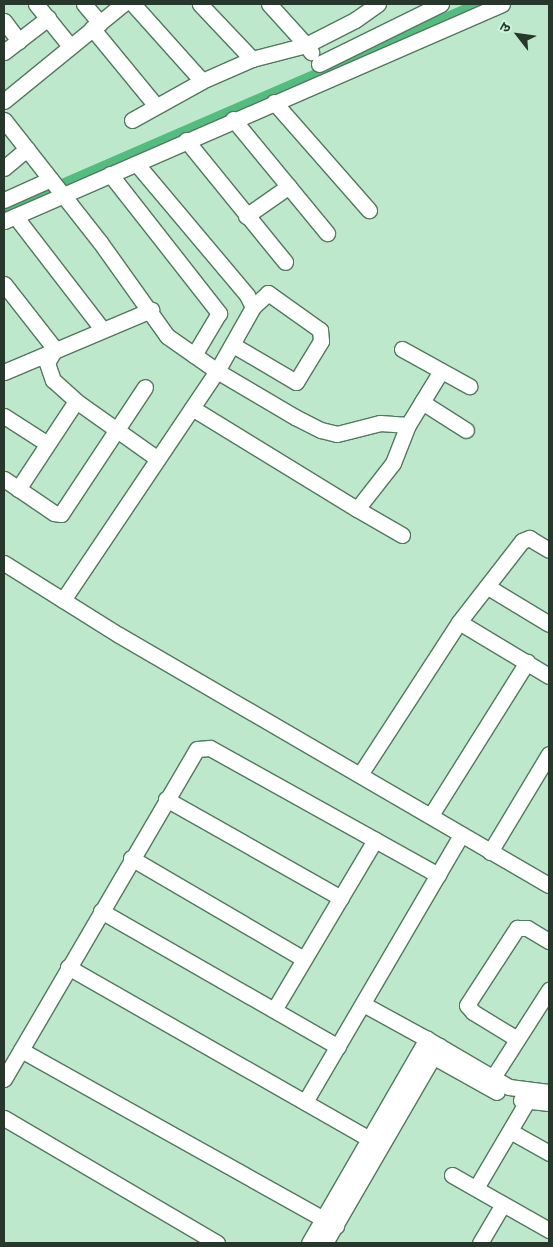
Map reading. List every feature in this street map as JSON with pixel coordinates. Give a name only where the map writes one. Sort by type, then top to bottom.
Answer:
[{"type":"street","points":[[36,4],[70,46]]},
{"type":"street","points":[[84,4],[96,26],[156,106]]},
{"type":"street","points":[[4,101],[124,4],[202,81]]},
{"type":"street","points":[[200,4],[252,59]]},
{"type":"street","points":[[269,4],[306,45],[329,78]]},
{"type":"street","points":[[132,120],[202,81],[252,59],[306,45],[355,20],[378,4]]},
{"type":"street","points":[[319,64],[441,4]]},
{"type":"street","points":[[4,200],[110,174],[233,119],[502,4]]},
{"type":"street","points":[[4,52],[48,18]]},
{"type":"street","points":[[4,21],[19,41]]},
{"type":"street","points":[[274,102],[369,210]]},
{"type":"street","points":[[233,119],[327,232]]},
{"type":"street","points":[[4,120],[151,310],[167,336],[217,371],[328,432],[344,433],[380,423],[408,425]]},
{"type":"street","points":[[186,140],[285,262]]},
{"type":"street","points":[[4,168],[27,149]]},
{"type":"street","points":[[136,163],[248,295],[253,307]]},
{"type":"street","points":[[110,174],[219,313],[194,355]]},
{"type":"street","points":[[246,216],[289,186]]},
{"type":"street","points":[[57,187],[10,218],[102,329]]},
{"type":"street","points":[[4,284],[55,349]]},
{"type":"street","points":[[63,600],[217,371],[253,307],[268,293],[320,330],[321,341],[296,382],[232,345]]},
{"type":"street","points":[[6,366],[55,349],[151,310]]},
{"type":"street","points":[[55,349],[47,363],[49,376],[76,401],[158,459]]},
{"type":"street","points":[[402,349],[469,386]]},
{"type":"street","points":[[357,509],[393,463],[408,425],[441,371]]},
{"type":"street","points":[[4,478],[54,513],[62,514],[146,387]]},
{"type":"street","points":[[18,489],[46,443],[76,401]]},
{"type":"street","points":[[422,402],[466,430]]},
{"type":"street","points":[[192,408],[402,535]]},
{"type":"street","points":[[4,416],[46,443]]},
{"type":"street","points":[[361,773],[458,622],[525,539],[549,550]]},
{"type":"street","points":[[4,563],[63,600],[361,773],[461,835],[549,885]]},
{"type":"street","points":[[488,587],[549,624]]},
{"type":"street","points":[[458,622],[549,676]]},
{"type":"street","points":[[430,815],[526,662]]},
{"type":"street","points":[[4,1079],[166,798],[192,754],[197,749],[210,748],[438,875]]},
{"type":"street","points":[[490,852],[549,754]]},
{"type":"street","points":[[166,798],[341,898]]},
{"type":"street","points":[[305,1102],[461,835]]},
{"type":"street","points":[[274,1010],[375,840]]},
{"type":"street","points":[[131,858],[304,959]]},
{"type":"street","points":[[101,911],[338,1047]]},
{"type":"street","points":[[517,1038],[473,1012],[466,1005],[517,928],[527,928],[549,941]]},
{"type":"street","points":[[68,967],[370,1139]]},
{"type":"street","points":[[492,1079],[549,990]]},
{"type":"street","points":[[363,1004],[485,1087],[530,1096],[549,1092]]},
{"type":"street","points":[[430,1048],[509,1087],[549,1103]]},
{"type":"street","points":[[326,1243],[330,1222],[370,1139],[430,1048]]},
{"type":"street","points":[[309,1243],[330,1222],[430,1048]]},
{"type":"street","points":[[21,1050],[330,1222]]},
{"type":"street","points":[[476,1188],[530,1096]]},
{"type":"street","points":[[4,1118],[217,1243]]},
{"type":"street","points":[[510,1131],[549,1153]]},
{"type":"street","points":[[452,1175],[549,1230]]},
{"type":"street","points":[[480,1243],[503,1204]]},
{"type":"waterway","points":[[4,209],[477,4]]}]
